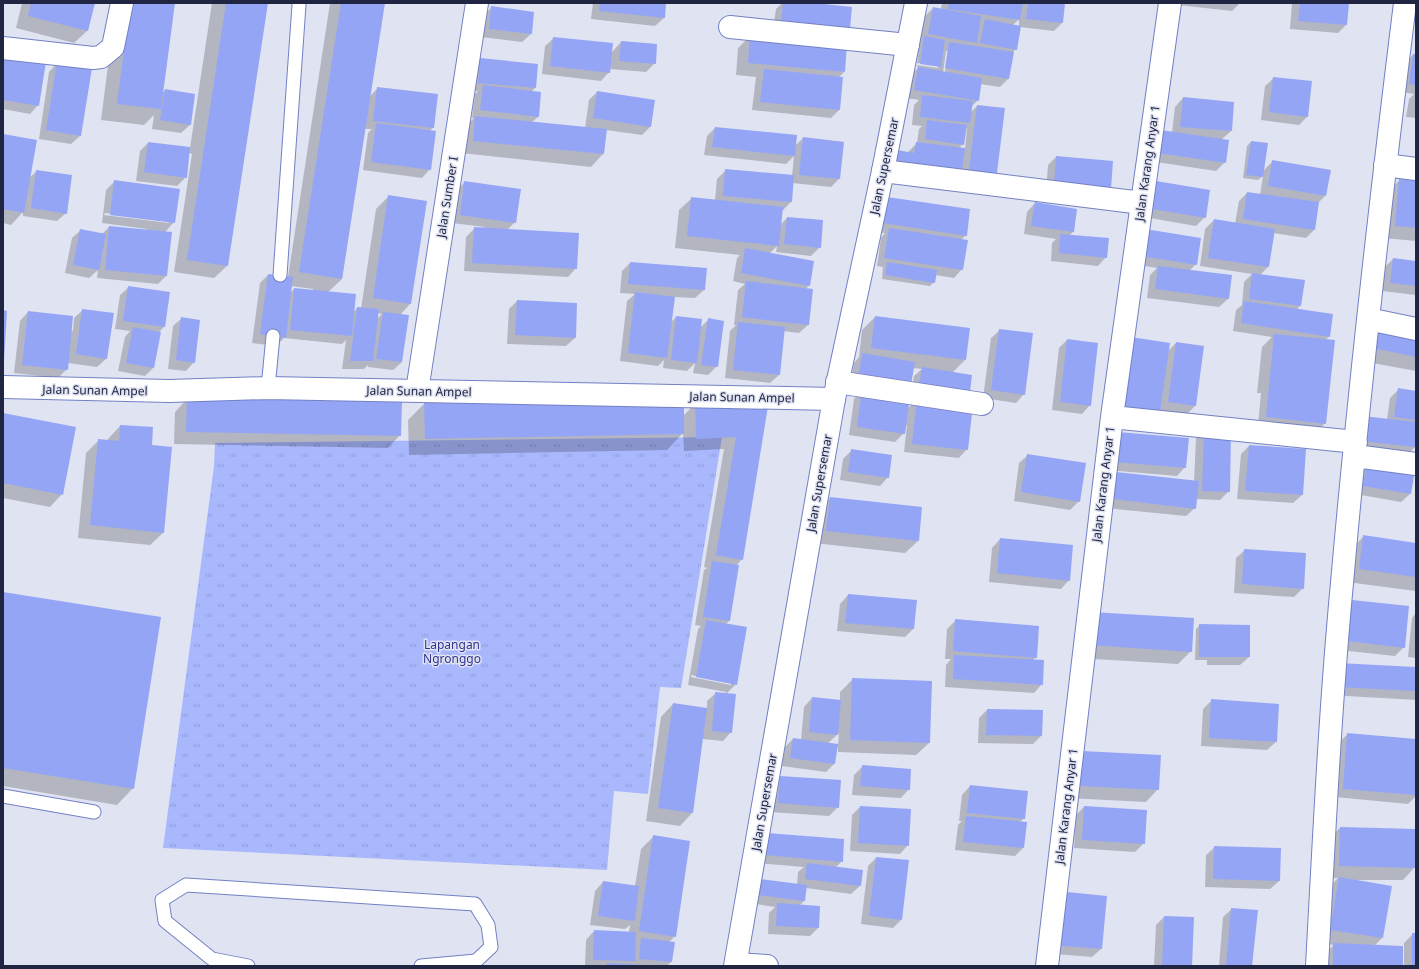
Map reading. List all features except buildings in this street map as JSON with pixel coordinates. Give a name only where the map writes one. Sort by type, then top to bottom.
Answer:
[{"type":"street","points":[[3,48],[66,56],[101,57],[113,47],[122,3]]},
{"type":"street","name":"Jalan Sumber I","points":[[417,391],[477,3]]},
{"type":"street","name":"Jalan Supersemar","points":[[736,965],[836,390],[883,172],[916,3]]},
{"type":"street","name":"Jalan Karang Anyar 1","points":[[1047,966],[1112,417],[1170,3]]},
{"type":"street","points":[[1318,966],[1328,769],[1342,583],[1368,319],[1405,3]]},
{"type":"street","points":[[730,27],[908,45]]},
{"type":"street","points":[[1385,165],[1416,169]]},
{"type":"street","points":[[883,172],[1142,203]]},
{"type":"street","points":[[1368,319],[1416,328]]},
{"type":"street","name":"Jalan Sunan Ampel","points":[[3,387],[169,391],[268,388],[417,391],[836,390],[982,404]]},
{"type":"street","points":[[1112,417],[1355,449],[1416,464]]},
{"type":"street","points":[[736,965],[767,966]]},
{"type":"lane","points":[[280,275],[299,6]]},
{"type":"lane","points":[[268,388],[273,336]]},
{"type":"lane","points":[[3,796],[94,812]]},
{"type":"lane","points":[[248,966],[212,959],[165,921],[162,900],[186,885],[475,904],[488,925],[491,947],[476,961],[421,966]]},
{"type":"green space","name":"Lapangan Ngronggo","points":[[722,437],[681,688],[660,687],[648,794],[614,791],[607,870],[163,848],[214,466],[215,443]]}]
